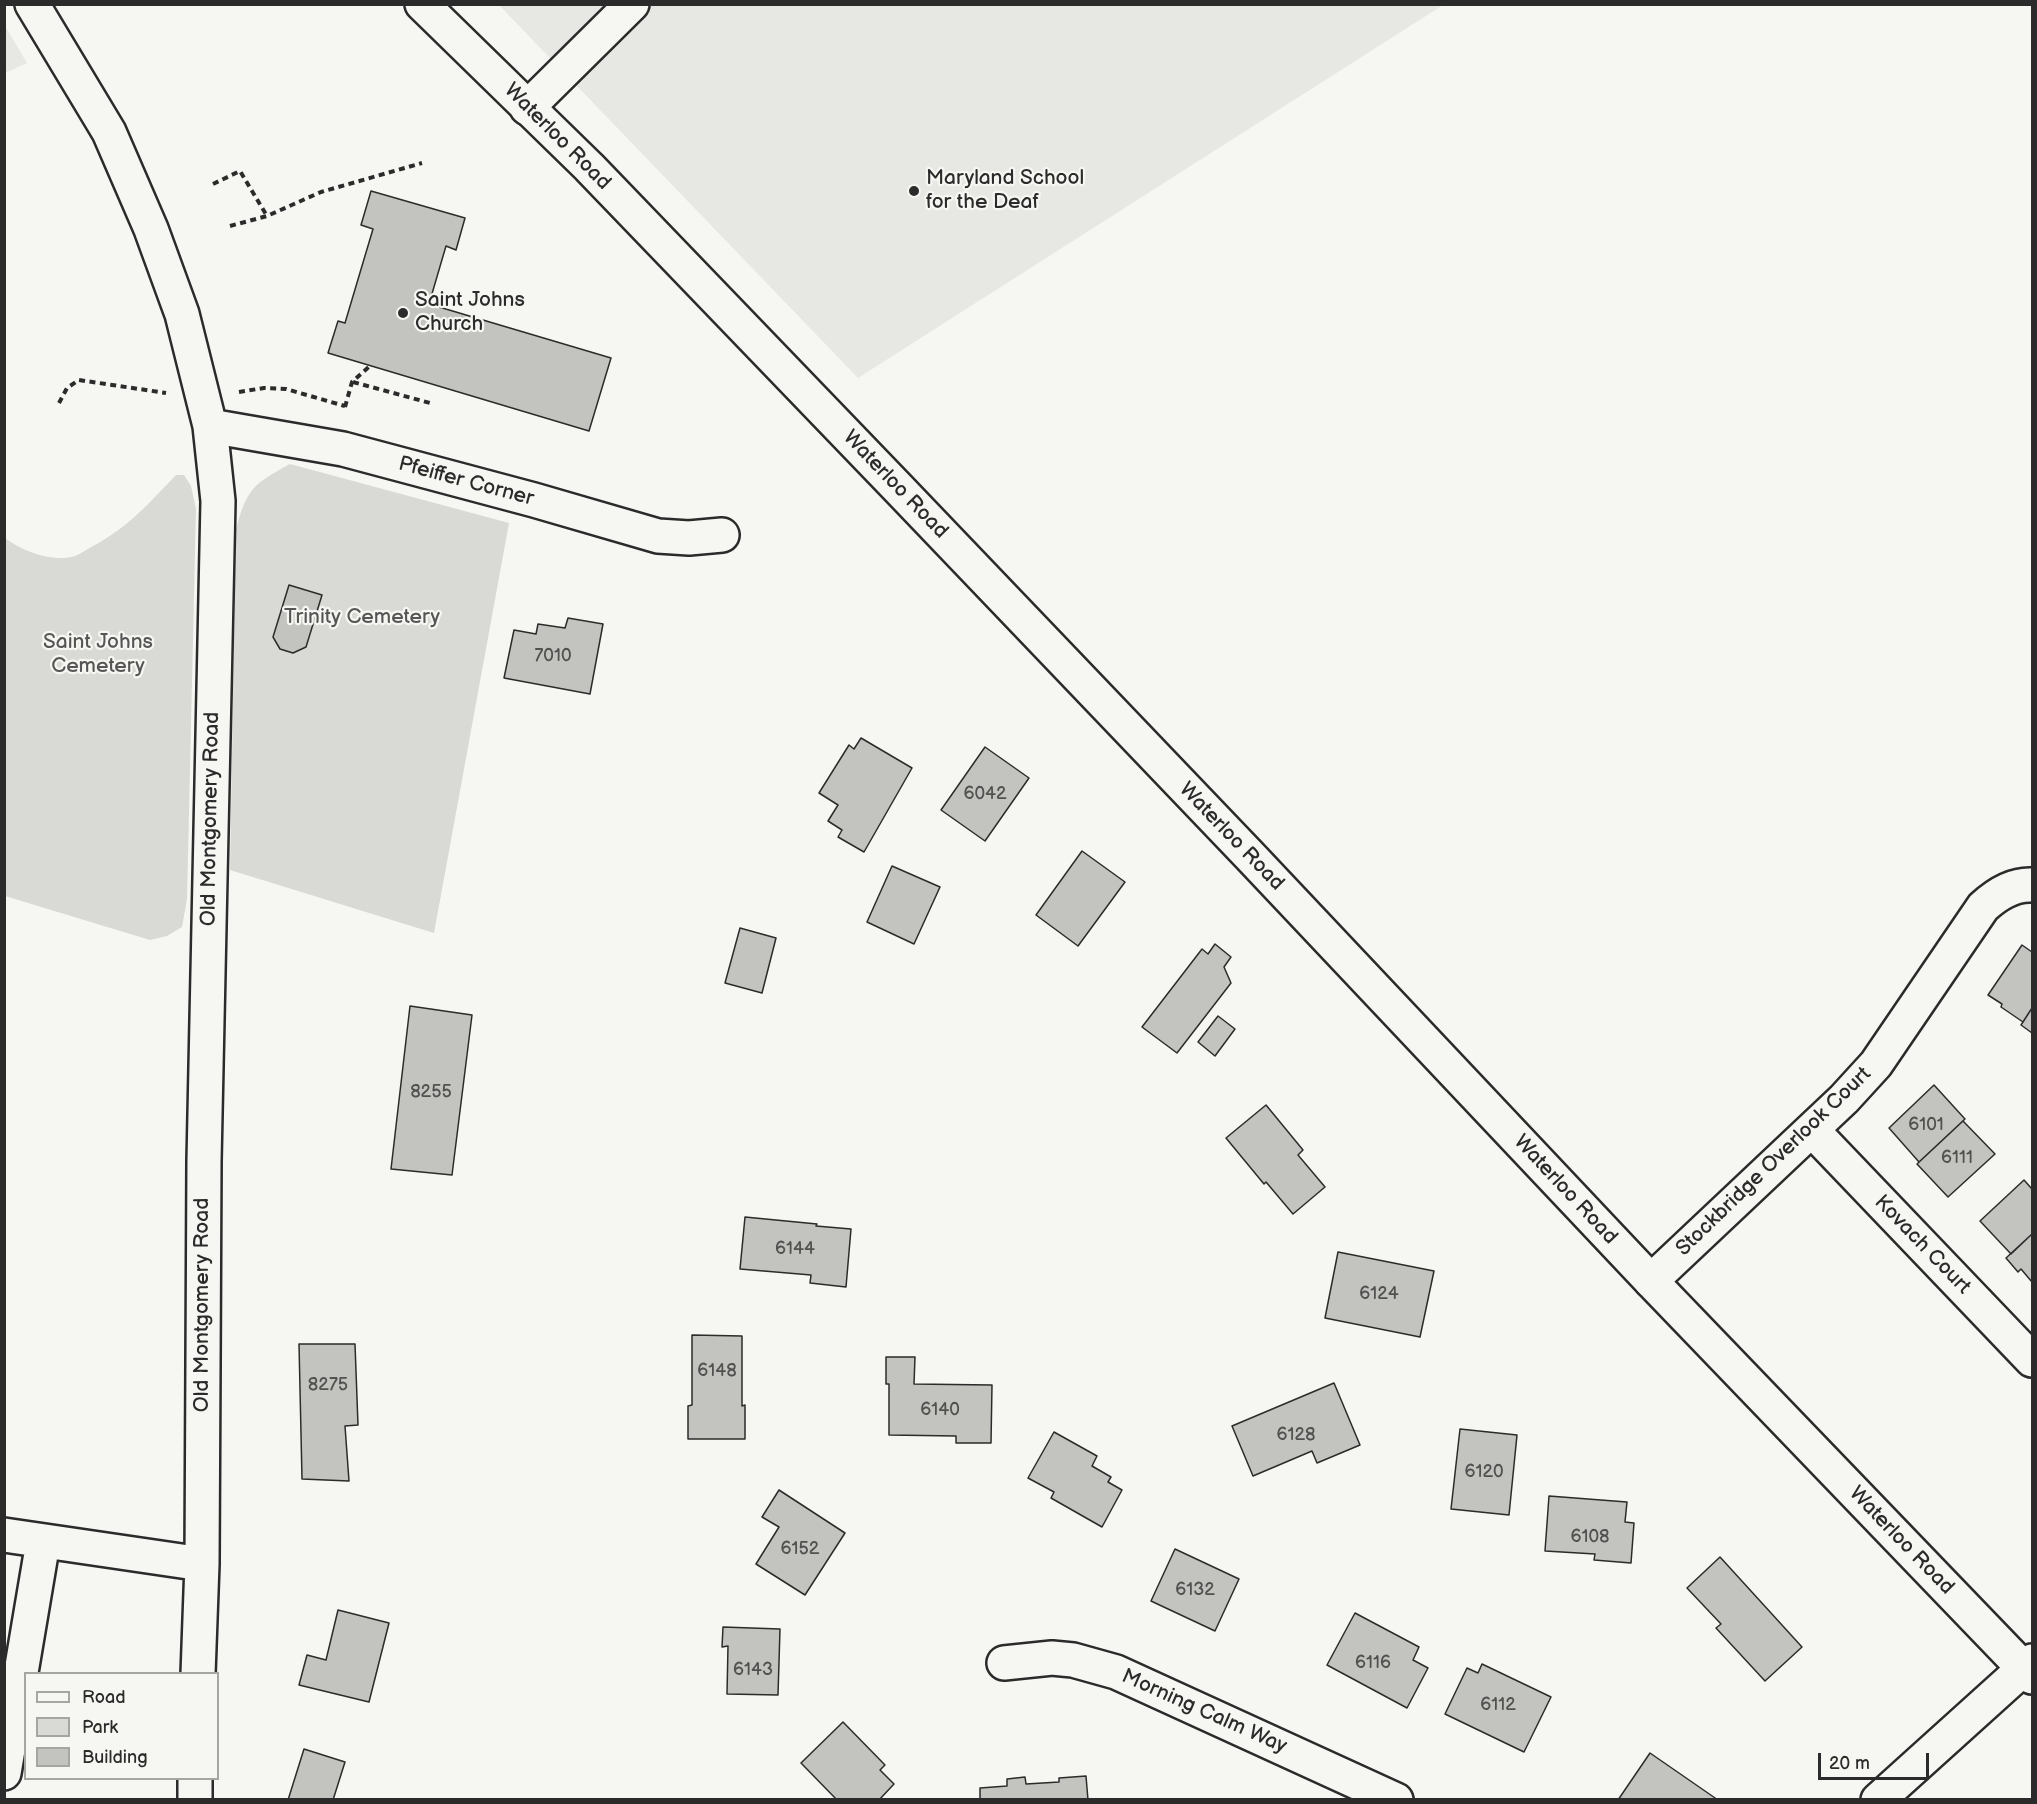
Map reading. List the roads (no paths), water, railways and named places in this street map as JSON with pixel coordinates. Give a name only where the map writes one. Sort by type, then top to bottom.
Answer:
[{"type":"street","name":"Old Montgomery Road","points":[[32,4],[108,132],[151,229],[182,314],[210,426],[218,501],[204,1161],[202,1564],[198,1672]]},
{"type":"street","name":"Waterloo Road","points":[[422,4],[589,168],[1241,847],[1651,1281],[2030,1669]]},
{"type":"street","points":[[527,108],[632,4]]},
{"type":"street","name":"Pfeiffer Corner","points":[[210,426],[343,449],[658,536],[689,538],[722,535]]},
{"type":"street","name":"Stockbridge Overlook Court","points":[[1651,1281],[1812,1130],[1876,1064],[1983,907],[1994,897],[2007,890],[2024,884],[2032,885]]},
{"type":"street","name":"Kovach Court","points":[[1812,1130],[2032,1360]]},
{"type":"street","points":[[4,1535],[202,1564]]},
{"type":"street","points":[[4,1773],[44,1542]]},
{"type":"street","name":"Morning Calm Way","points":[[1004,1663],[1052,1658],[1073,1660],[1116,1672],[1396,1800]]},
{"type":"street","points":[[1878,1800],[2030,1669]]},
{"type":"street","points":[[195,1780],[195,1800]]},
{"type":"place","name":"Maryland School for the Deaf","points":[[914,191]]},
{"type":"place","name":"Saint Johns Church","points":[[403,313]]},
{"type":"park label","name":"Trinity Cemetery","points":[[362,618]]},
{"type":"park label","name":"Saint Johns Cemetery","points":[[98,655]]}]
